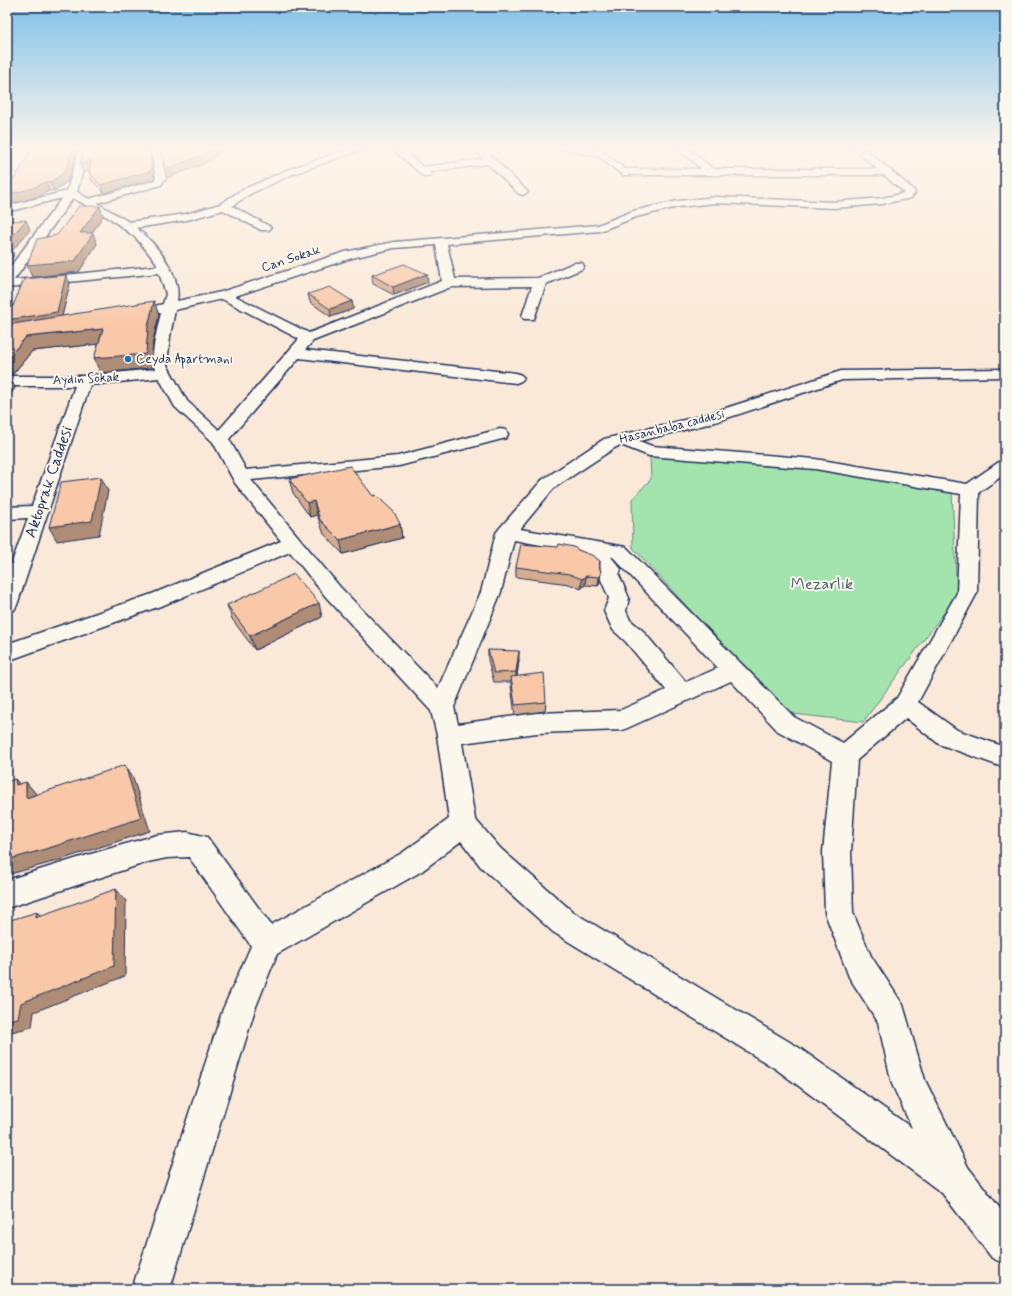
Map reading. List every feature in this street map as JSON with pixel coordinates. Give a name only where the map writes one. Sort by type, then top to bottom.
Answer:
[{"type":"street","points":[[7,280],[62,206]]},
{"type":"street","points":[[96,206],[140,236],[162,261],[172,294],[163,336],[160,366],[180,404],[220,439],[240,476],[293,543],[333,592],[446,721],[463,824],[491,858],[563,922],[787,1058],[955,1180]]},
{"type":"street","points":[[121,222],[187,216],[222,206]]},
{"type":"street","points":[[225,206],[265,228]]},
{"type":"street","name":"Can Sokak","points":[[146,311],[224,295],[349,255],[394,245],[600,228],[633,214],[667,206]]},
{"type":"street","points":[[441,241],[449,283]]},
{"type":"street","points":[[220,439],[308,338],[449,283],[540,282],[578,266]]},
{"type":"street","points":[[7,284],[164,269]]},
{"type":"street","points":[[529,316],[540,282]]},
{"type":"street","points":[[224,295],[308,338]]},
{"type":"street","points":[[295,353],[516,378]]},
{"type":"street","name":"Hasanbaba caddesi","points":[[446,721],[491,592],[506,533],[548,484],[610,443],[706,420],[841,376],[1005,373]]},
{"type":"street","name":"Aydın Sokak","points":[[7,381],[84,381],[164,374]]},
{"type":"street","name":"Aktoprak Caddesi","points":[[7,605],[84,381]]},
{"type":"street","points":[[240,476],[399,461],[500,434]]},
{"type":"street","points":[[623,440],[649,450],[815,464],[970,490],[1005,466]]},
{"type":"street","points":[[970,490],[967,593],[905,705],[846,756],[837,852],[838,913],[860,966],[892,1016],[909,1084],[955,1180],[1005,1245]]},
{"type":"street","points":[[7,513],[39,512]]},
{"type":"street","points":[[506,533],[619,552],[786,724],[846,756]]},
{"type":"street","points":[[7,653],[159,599],[293,543]]},
{"type":"street","points":[[573,544],[589,555],[601,559],[611,569],[609,575],[619,598],[615,611],[621,625],[634,636],[682,693]]},
{"type":"street","points":[[446,721],[537,724],[623,720],[734,670]]},
{"type":"street","points":[[905,705],[948,737],[1005,758]]},
{"type":"street","points":[[151,1289],[239,1009],[267,944],[412,862],[463,824]]},
{"type":"street","points":[[7,894],[89,867],[161,846],[182,843],[197,846],[267,944]]},
{"type":"green space","name":"Mezarlık","points":[[650,457],[815,464],[952,493],[957,595],[863,722],[785,713],[633,548],[632,499],[651,479]]},
{"type":"building","points":[[79,206],[100,206],[80,233],[93,233],[75,261],[27,265],[37,239],[57,235]]},
{"type":"building","points":[[26,220],[7,242],[7,221]]},
{"type":"building","points":[[404,264],[427,274],[393,287],[372,275]]},
{"type":"building","points":[[66,275],[57,312],[7,320],[8,306],[13,306],[24,279]]},
{"type":"building","points":[[330,287],[352,301],[330,309],[308,294]]},
{"type":"building","points":[[154,301],[148,327],[146,354],[94,358],[103,329],[26,337],[7,359],[7,325]]},
{"type":"building","points":[[350,466],[373,496],[376,495],[394,512],[400,524],[340,540],[320,520],[314,501],[307,503],[289,479]]},
{"type":"building","points":[[101,477],[92,521],[49,527],[61,482]]},
{"type":"building","points":[[521,544],[558,547],[559,544],[574,547],[594,556],[600,561],[599,566],[601,572],[599,577],[586,576],[582,579],[569,574],[516,567]]},
{"type":"building","points":[[294,574],[319,603],[250,636],[227,605]]},
{"type":"building","points":[[488,650],[519,651],[516,672],[494,673]]},
{"type":"building","points":[[544,673],[546,702],[515,705],[511,677]]},
{"type":"building","points":[[125,765],[141,818],[7,860],[7,782],[15,779],[16,785],[26,782],[26,798]]},
{"type":"building","points":[[116,889],[114,966],[21,1003],[18,1018],[7,1020],[7,921],[37,912],[36,917]]},
{"type":"place","name":"Ceyda Apartmanı","points":[[128,359]]}]
